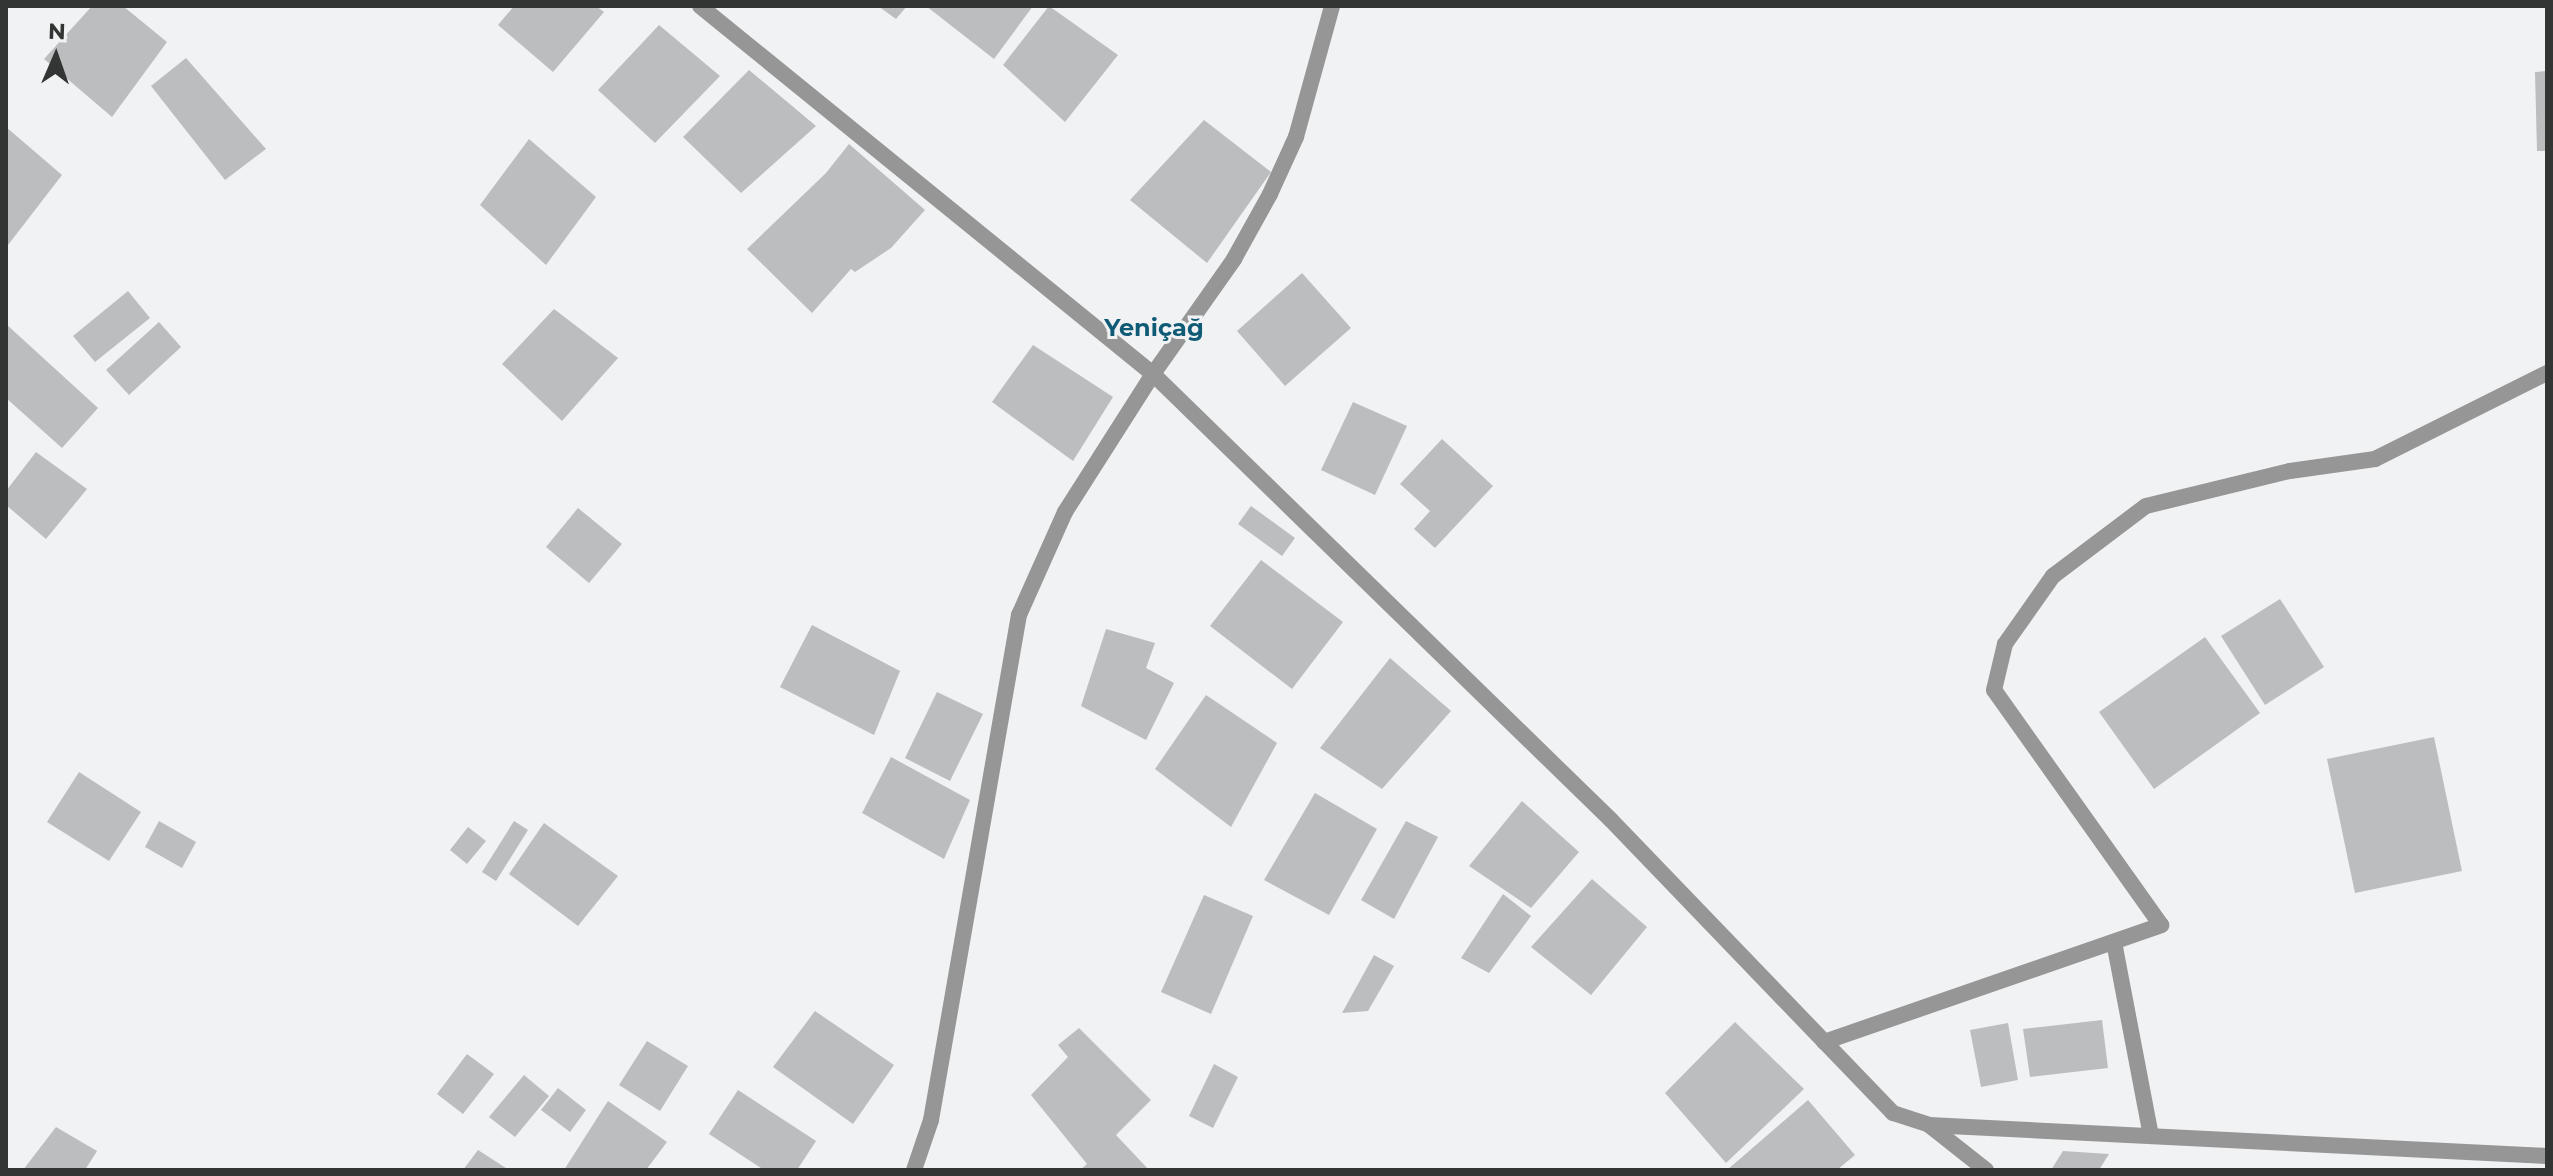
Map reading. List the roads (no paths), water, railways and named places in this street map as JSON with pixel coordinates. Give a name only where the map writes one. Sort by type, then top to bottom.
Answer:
[{"type":"street","points":[[700,6],[1153,374],[1611,820],[1893,1113],[1929,1125],[2547,1156]]},
{"type":"street","points":[[914,1170],[931,1120],[1019,615],[1065,512],[1153,374],[1234,259],[1270,194],[1296,137],[1332,6]]},
{"type":"street","points":[[1824,1042],[2161,925],[1994,690],[2005,644],[2053,576],[2146,506],[2290,471],[2375,459],[2547,373]]},
{"type":"street","points":[[2114,942],[2151,1136]]},
{"type":"street","points":[[1929,1125],[1986,1170]]},
{"type":"district","name":"Yeniçağ","points":[[1154,328]]}]
